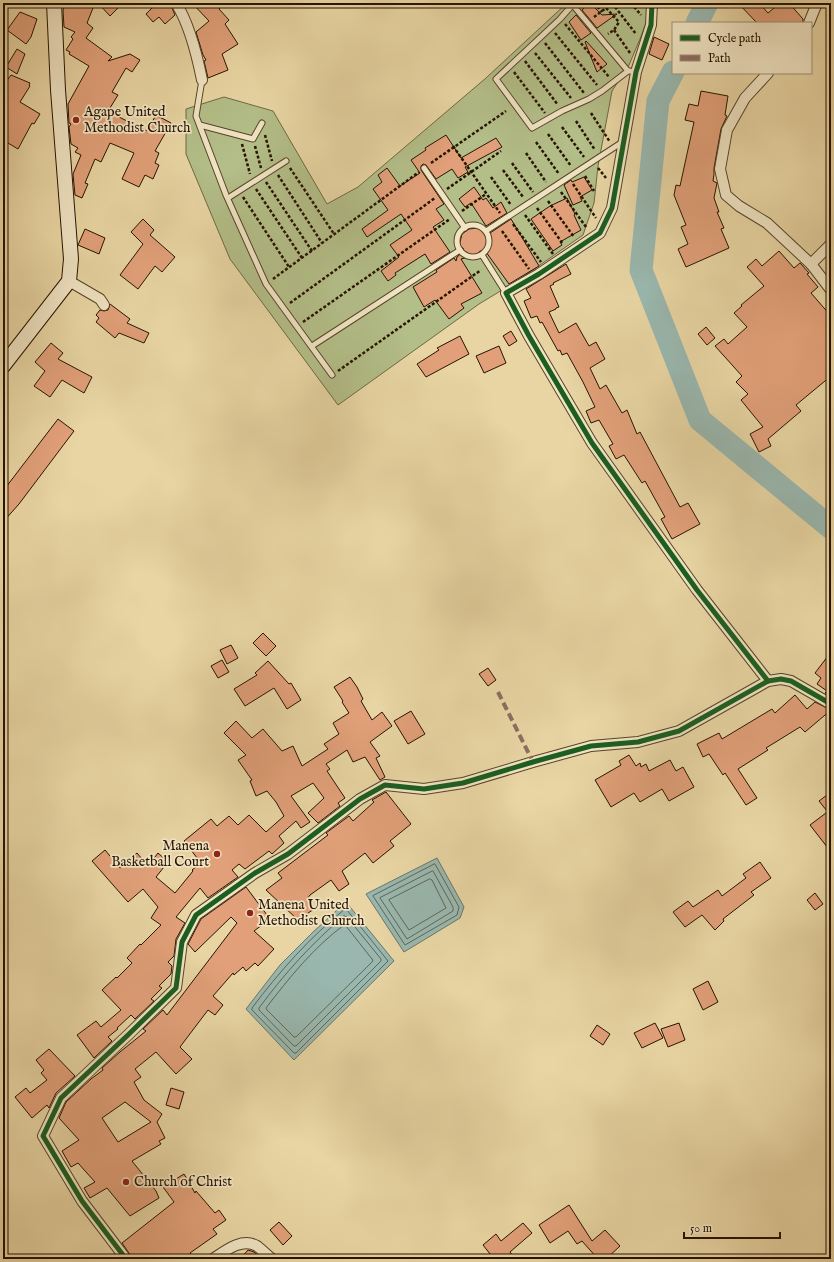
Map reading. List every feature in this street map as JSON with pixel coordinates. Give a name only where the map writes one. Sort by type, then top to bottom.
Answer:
[{"type":"street","points":[[3,366],[69,281],[71,259],[58,90],[54,3]]},
{"type":"street","points":[[176,3],[180,9],[194,45],[202,80]]},
{"type":"street","points":[[652,3],[651,25],[632,72],[624,140],[612,208],[600,233],[539,274],[506,293],[543,361],[592,443],[697,590],[768,681]]},
{"type":"street","points":[[809,22],[817,3]]},
{"type":"street","points":[[767,74],[745,98],[726,130],[720,169],[726,195],[739,206],[767,223],[811,264],[831,290]]},
{"type":"street","points":[[811,264],[831,244]]},
{"type":"street","points":[[69,281],[100,298],[104,305]]},
{"type":"street","points":[[126,1259],[82,1201],[43,1136],[61,1098],[176,988],[182,942],[196,915],[255,873],[288,854],[360,799],[385,785],[424,789],[463,783],[591,746],[638,742],[679,731],[768,681],[781,679],[791,681],[831,704]]},
{"type":"street","points":[[213,1259],[238,1244],[246,1243],[256,1246],[272,1259]]},
{"type":"lane","points":[[573,4],[600,38],[632,72],[589,99],[562,110],[532,128],[496,79],[541,38],[573,4]]},
{"type":"lane","points":[[202,80],[196,116],[228,198],[266,284],[332,375]]},
{"type":"lane","points":[[200,125],[254,139],[262,123]]},
{"type":"lane","points":[[486,231],[624,140]]},
{"type":"lane","points":[[228,198],[286,161]]},
{"type":"lane","points":[[424,168],[465,228]]},
{"type":"lane","points":[[476,225],[486,231],[489,238],[487,251],[476,257],[464,255],[457,244],[460,232],[465,228],[476,225]]},
{"type":"lane","points":[[312,346],[460,250]]},
{"type":"lane","points":[[482,255],[506,293]]},
{"type":"path","points":[[594,3],[602,12]]},
{"type":"path","points":[[612,3],[638,37]]},
{"type":"path","points":[[631,3],[645,20]]},
{"type":"path","points":[[588,23],[606,8],[619,22],[614,30],[600,38]]},
{"type":"path","points":[[560,19],[614,83]]},
{"type":"path","points":[[551,28],[602,91]]},
{"type":"path","points":[[614,30],[630,53]]},
{"type":"path","points":[[541,38],[589,99]]},
{"type":"path","points":[[530,47],[575,104]]},
{"type":"path","points":[[521,56],[562,110]]},
{"type":"path","points":[[510,66],[549,118]]},
{"type":"path","points":[[266,284],[453,146],[506,111]]},
{"type":"path","points":[[591,113],[613,148]]},
{"type":"path","points":[[576,121],[600,157]]},
{"type":"path","points":[[262,123],[274,169],[322,243]]},
{"type":"path","points":[[562,127],[609,184]]},
{"type":"path","points":[[548,134],[594,191]]},
{"type":"path","points":[[240,136],[252,183],[302,258]]},
{"type":"path","points":[[254,139],[263,176],[312,251]]},
{"type":"path","points":[[536,142],[597,219]]},
{"type":"path","points":[[453,146],[486,194],[542,264]]},
{"type":"path","points":[[283,308],[501,151]]},
{"type":"path","points":[[526,153],[550,189]]},
{"type":"path","points":[[286,161],[334,234]]},
{"type":"path","points":[[512,163],[537,198]]},
{"type":"path","points":[[503,170],[565,246]]},
{"type":"path","points":[[491,177],[552,254]]},
{"type":"path","points":[[556,185],[586,227]]},
{"type":"path","points":[[239,191],[289,267]]},
{"type":"path","points":[[297,326],[486,194]]},
{"type":"path","points":[[543,194],[574,238]]},
{"type":"path","points":[[497,224],[530,269]]},
{"type":"path","points":[[332,375],[488,265]]},
{"type":"green space","points":[[567,3],[648,3],[647,20],[640,39],[629,65],[612,91],[598,166],[594,203],[583,235],[517,281],[479,304],[338,405],[230,259],[186,154],[186,109],[224,97],[273,111],[327,204],[358,187],[486,78]]},
{"type":"water","points":[[437,858],[464,907],[460,918],[404,952],[366,894]]},
{"type":"water","points":[[346,902],[394,961],[294,1060],[246,1009],[280,965]]},
{"type":"building","points":[[66,3],[95,3],[87,23],[93,28],[86,38],[112,57],[108,61],[130,54],[140,60],[132,72],[126,68],[112,92],[118,95],[110,108],[119,113],[117,116],[147,131],[156,115],[171,123],[155,151],[159,153],[155,163],[159,165],[153,179],[145,175],[139,187],[122,179],[134,153],[110,143],[101,162],[95,159],[85,183],[88,184],[82,198],[75,195],[73,174],[81,155],[75,152],[78,148],[71,144],[69,127],[71,124],[69,123],[68,104],[89,66],[69,54],[70,52],[66,50],[73,39],[71,37],[75,32],[64,27],[63,10]]},
{"type":"building","points":[[98,3],[123,3],[110,16]]},
{"type":"building","points":[[147,3],[170,3],[175,15],[165,24],[159,17],[153,22],[146,14],[152,8]]},
{"type":"building","points":[[192,3],[225,3],[219,9],[229,20],[225,24],[238,44],[222,54],[228,70],[208,78],[204,61],[206,60],[196,32],[209,21]]},
{"type":"building","points":[[589,3],[602,15],[617,14],[597,28],[582,10]]},
{"type":"building","points":[[738,3],[759,3],[768,13],[780,3],[789,3],[803,19],[803,22],[756,22]]},
{"type":"building","points":[[20,12],[37,19],[31,37],[26,44],[7,30]]},
{"type":"building","points":[[576,15],[591,33],[581,40],[569,22]]},
{"type":"building","points":[[654,37],[669,44],[662,60],[649,54]]},
{"type":"building","points":[[586,41],[607,64],[597,72],[585,42]]},
{"type":"building","points":[[17,49],[25,54],[17,74],[6,67]]},
{"type":"building","points":[[11,75],[30,83],[30,86],[20,102],[40,114],[34,124],[32,123],[18,149],[3,140],[3,86]]},
{"type":"building","points":[[701,91],[728,96],[725,115],[727,116],[721,129],[713,181],[717,183],[714,198],[719,212],[717,212],[724,228],[721,229],[729,248],[686,267],[678,249],[688,244],[681,227],[686,225],[674,195],[676,185],[680,186],[694,122],[685,120],[689,104],[698,106]]},
{"type":"building","points":[[446,135],[461,158],[496,138],[502,147],[465,167],[468,172],[458,178],[452,169],[436,179],[426,165],[423,164],[421,166],[421,170],[444,204],[436,209],[444,220],[433,227],[450,252],[431,264],[425,254],[395,273],[396,275],[388,281],[381,271],[399,257],[390,245],[412,230],[401,214],[367,237],[362,229],[388,210],[373,189],[382,182],[378,175],[387,168],[400,186],[420,173],[411,160],[426,150],[425,148]]},
{"type":"building","points":[[584,177],[592,190],[580,197],[582,201],[573,205],[564,185],[571,180],[572,182]]},
{"type":"building","points":[[474,187],[483,200],[486,198],[493,208],[501,202],[507,213],[486,226],[471,203],[465,207],[459,199]]},
{"type":"building","points":[[567,198],[581,230],[560,242],[562,245],[553,251],[531,219],[550,206]]},
{"type":"building","points":[[143,219],[154,230],[150,235],[175,257],[162,272],[155,266],[138,289],[120,275],[143,244],[131,232]]},
{"type":"building","points":[[511,219],[539,266],[509,284],[486,252],[480,251],[478,254],[461,259],[482,293],[461,304],[464,308],[449,319],[435,300],[424,307],[413,287],[437,272],[436,270],[454,258],[456,261],[457,257],[464,251],[463,248],[459,246],[462,234],[469,229],[485,227],[482,232],[487,235]]},
{"type":"building","points":[[85,229],[105,238],[99,254],[78,245]]},
{"type":"building","points":[[779,251],[794,268],[800,263],[809,273],[807,274],[818,287],[811,293],[831,316],[831,376],[796,405],[801,411],[768,439],[771,446],[759,452],[750,434],[763,427],[741,400],[748,394],[736,382],[742,376],[715,346],[724,339],[728,344],[747,327],[734,313],[742,306],[741,305],[764,286],[747,267],[756,259],[762,266]]},
{"type":"building","points":[[566,264],[571,274],[550,286],[559,307],[549,312],[559,333],[576,323],[589,346],[596,342],[605,359],[590,368],[600,389],[606,385],[622,413],[627,410],[637,434],[640,432],[680,507],[688,503],[700,524],[672,539],[661,519],[665,517],[645,481],[642,483],[624,455],[616,459],[609,446],[613,444],[599,420],[591,423],[586,411],[595,407],[567,353],[562,355],[560,350],[558,351],[542,322],[540,323],[537,316],[531,318],[524,301],[531,298],[526,289]]},
{"type":"building","points":[[110,304],[130,319],[127,323],[149,333],[144,343],[119,333],[115,338],[96,322],[99,318],[96,315],[100,310],[108,310]]},
{"type":"building","points":[[706,327],[715,338],[707,345],[698,334]]},
{"type":"building","points":[[511,331],[517,341],[509,346],[503,336]]},
{"type":"building","points":[[460,336],[469,354],[426,377],[417,364],[439,350],[437,348]]},
{"type":"building","points":[[51,343],[63,353],[58,359],[92,377],[84,393],[62,380],[50,397],[34,386],[45,371],[35,362]]},
{"type":"building","points":[[499,346],[506,363],[484,373],[476,356]]},
{"type":"building","points":[[58,419],[74,431],[19,504],[3,522],[3,491]]},
{"type":"building","points":[[263,633],[276,646],[266,656],[253,643]]},
{"type":"building","points":[[231,645],[238,658],[227,664],[220,650]]},
{"type":"building","points":[[831,652],[831,696],[825,693],[827,691],[817,684],[821,678],[815,673]]},
{"type":"building","points":[[222,660],[229,672],[218,678],[211,666]]},
{"type":"building","points":[[268,661],[289,684],[291,683],[301,700],[287,709],[274,688],[245,706],[234,689],[257,675],[255,673]]},
{"type":"building","points":[[488,668],[496,680],[488,686],[479,674]]},
{"type":"building","points":[[350,677],[357,687],[363,699],[361,701],[372,720],[382,712],[392,726],[370,742],[380,756],[376,758],[385,777],[380,780],[365,757],[353,762],[347,750],[326,764],[330,769],[327,771],[345,798],[338,803],[340,806],[318,823],[308,813],[324,798],[313,783],[291,796],[310,822],[301,828],[296,821],[279,836],[284,843],[272,854],[269,851],[245,869],[239,864],[232,870],[238,877],[208,898],[200,888],[176,917],[185,923],[176,939],[174,956],[168,962],[172,966],[171,974],[159,986],[162,988],[151,999],[154,1001],[135,1019],[131,1015],[117,1028],[118,1029],[108,1037],[112,1041],[94,1058],[77,1035],[96,1021],[101,1027],[121,1010],[102,990],[132,963],[127,958],[161,925],[151,918],[158,907],[143,889],[128,902],[92,861],[105,850],[120,868],[137,853],[148,866],[158,853],[168,862],[156,877],[175,893],[193,871],[192,870],[201,863],[184,841],[211,819],[217,826],[229,816],[238,825],[249,815],[266,832],[284,816],[276,802],[267,791],[256,796],[250,781],[252,780],[238,760],[246,755],[224,733],[236,721],[252,738],[263,729],[282,751],[293,746],[302,766],[328,749],[324,744],[339,734],[333,723],[349,713],[334,687]]},
{"type":"building","points":[[795,695],[807,709],[815,702],[831,710],[805,732],[800,727],[766,748],[768,750],[738,769],[757,798],[746,805],[725,773],[723,775],[709,754],[703,757],[697,744],[719,733],[722,739],[772,709],[775,713]]},
{"type":"building","points":[[411,711],[425,734],[408,744],[394,721]]},
{"type":"building","points":[[629,755],[636,766],[640,763],[641,767],[646,764],[649,771],[670,760],[676,771],[683,767],[694,787],[669,801],[662,789],[640,802],[634,793],[611,807],[595,780],[621,765],[619,761]]},
{"type":"building","points":[[386,792],[411,824],[390,841],[394,846],[373,863],[365,853],[342,871],[349,884],[339,891],[331,880],[310,895],[307,899],[314,909],[298,920],[266,890],[282,878],[278,873],[328,835],[326,833],[349,816],[353,821],[374,802],[372,800]]},
{"type":"building","points":[[831,792],[831,816],[819,801]]},
{"type":"building","points":[[826,813],[831,819],[831,852],[810,825]]},
{"type":"building","points":[[760,862],[771,878],[751,892],[754,895],[723,919],[724,921],[715,930],[702,915],[685,927],[673,912],[688,901],[693,907],[718,890],[722,896],[746,878],[743,874]]},
{"type":"building","points":[[246,887],[270,919],[254,931],[274,949],[258,966],[255,963],[246,971],[243,967],[234,975],[233,973],[213,996],[223,1005],[215,1015],[208,1010],[180,1047],[192,1059],[176,1074],[156,1052],[135,1069],[141,1077],[134,1082],[144,1100],[162,1114],[157,1122],[165,1138],[159,1141],[161,1144],[132,1161],[156,1191],[159,1198],[130,1216],[107,1188],[90,1198],[84,1188],[95,1182],[78,1163],[71,1167],[62,1151],[79,1140],[59,1118],[66,1102],[103,1070],[102,1068],[120,1052],[146,1031],[143,1029],[163,1010],[167,1015],[237,923],[231,917],[195,952],[188,944],[201,919]],"holes":[[[125,1102],[151,1122],[118,1142],[102,1118]]]},
{"type":"building","points":[[815,893],[823,904],[815,910],[807,900]]},
{"type":"building","points":[[708,981],[718,1002],[703,1010],[693,989]]},
{"type":"building","points":[[655,1023],[663,1038],[642,1048],[634,1033]]},
{"type":"building","points":[[679,1023],[685,1040],[668,1047],[661,1029]]},
{"type":"building","points":[[597,1025],[610,1034],[603,1045],[590,1036]]},
{"type":"building","points":[[49,1049],[75,1076],[56,1093],[49,1108],[47,1105],[32,1118],[15,1097],[26,1088],[30,1093],[47,1080],[41,1073],[44,1070],[36,1060]]},
{"type":"building","points":[[171,1088],[184,1092],[179,1109],[166,1105]]},
{"type":"building","points":[[184,1174],[195,1193],[196,1191],[215,1213],[219,1210],[226,1220],[213,1229],[217,1234],[190,1253],[195,1259],[133,1259],[122,1243],[174,1202],[163,1187]]},
{"type":"building","points":[[569,1205],[592,1241],[605,1230],[620,1246],[606,1259],[598,1259],[582,1241],[577,1244],[568,1231],[550,1243],[539,1225]]},
{"type":"building","points":[[279,1222],[292,1236],[283,1245],[270,1230]]},
{"type":"building","points":[[523,1223],[532,1233],[510,1252],[515,1259],[494,1259],[483,1245],[496,1234],[501,1241]]},
{"type":"building","points":[[248,1250],[254,1252],[262,1259],[240,1259]]},
{"type":"waterway","points":[[698,22],[707,3]]},
{"type":"waterway","points":[[672,74],[658,101],[641,270],[700,420],[831,528]]},
{"type":"marked path","points":[[498,692],[533,762]]},
{"type":"cycle path","points":[[652,3],[651,25],[636,72],[612,208],[600,233],[539,274],[506,293],[529,336],[592,443],[697,590],[768,681]]},
{"type":"cycle path","points":[[126,1259],[82,1201],[43,1136],[61,1098],[176,988],[182,942],[196,915],[255,873],[288,854],[360,799],[385,785],[424,789],[463,783],[591,746],[638,742],[679,731],[768,681],[781,679],[791,681],[831,704]]},
{"type":"place","name":"Agape United Methodist Church","points":[[76,120]]},
{"type":"place","name":"Manena Basketball Court","points":[[217,854]]},
{"type":"place","name":"Manena United Methodist Church","points":[[250,913]]},
{"type":"place","name":"Church of Christ","points":[[126,1182]]}]
